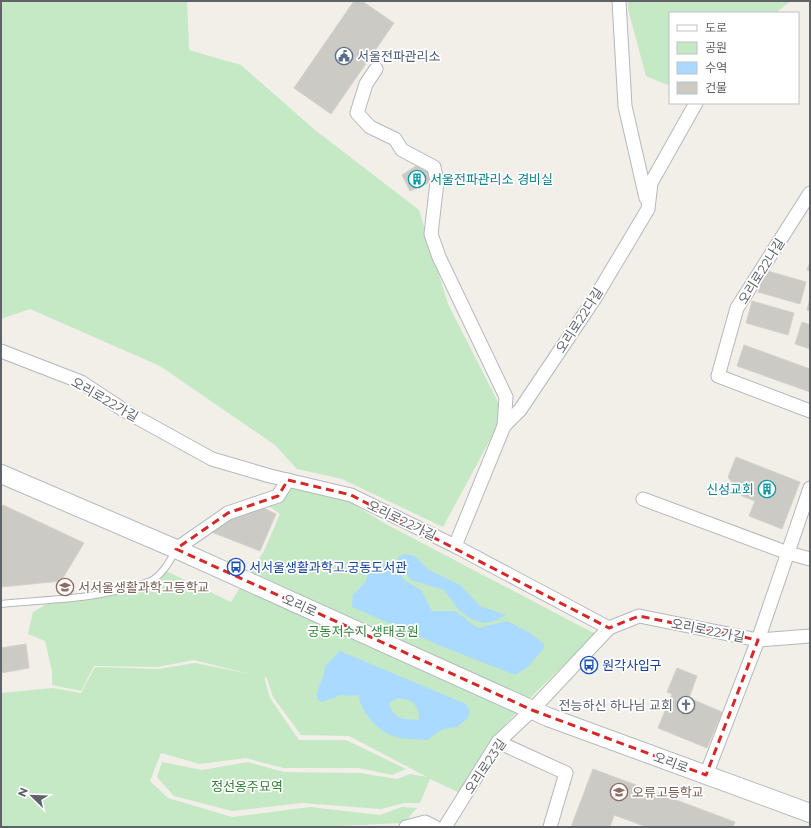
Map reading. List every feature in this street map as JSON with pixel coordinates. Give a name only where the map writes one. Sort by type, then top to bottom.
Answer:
[{"type":"main road","name":"오리로","points":[[1,474],[176,549],[532,710],[810,813]]},
{"type":"street","points":[[619,1],[625,106],[648,209]]},
{"type":"street","name":"오리로22다길","points":[[376,69],[366,84],[357,113],[370,127],[395,139],[402,150],[434,167],[437,182],[431,234],[439,257],[506,396],[504,426],[454,546]]},
{"type":"street","name":"오리로22다길","points":[[504,426],[520,410],[590,305],[648,209],[651,183],[695,104]]},
{"type":"street","name":"오리로22나길","points":[[810,193],[737,308],[718,376],[810,411]]},
{"type":"street","name":"오리로22가길","points":[[1,352],[81,382],[125,411],[212,459],[288,480],[351,495],[454,546],[609,628],[639,616],[758,640],[810,636]]},
{"type":"street","points":[[176,549],[228,513],[278,496],[288,480]]},
{"type":"street","points":[[706,775],[758,640],[810,488]]},
{"type":"street","points":[[643,499],[788,553],[810,559]]},
{"type":"street","points":[[532,710],[609,628]]},
{"type":"street","name":"오리로23길","points":[[445,827],[498,742],[532,710]]},
{"type":"street","points":[[498,742],[566,773],[550,827]]},
{"type":"street","points":[[406,827],[425,822],[435,827]]},
{"type":"lane","points":[[1,604],[110,593],[130,588],[151,581],[161,573],[167,566],[176,549]]},
{"type":"highlighted area","points":[[288,480],[351,495],[609,628],[639,616],[758,640],[706,775],[532,710],[176,549],[228,513],[278,496]]},
{"type":"green space","points":[[1,1],[187,1],[189,50],[241,65],[315,130],[419,210],[448,304],[504,414],[443,527],[342,479],[297,469],[275,445],[160,366],[30,309],[1,319]]},
{"type":"green space","points":[[628,1],[791,1],[776,12],[669,12],[669,86],[646,76],[628,9]]},
{"type":"green space","name":"궁동저수지 생태공원","points":[[291,483],[341,497],[386,524],[596,634],[537,691],[489,742],[462,794],[430,779],[420,803],[404,803],[381,809],[302,803],[232,811],[174,796],[157,777],[162,762],[202,770],[248,762],[284,772],[360,773],[397,779],[410,774],[427,777],[349,736],[301,735],[273,697],[267,678],[264,677],[270,698],[299,740],[346,740],[406,769],[392,775],[359,768],[283,768],[246,758],[200,764],[161,753],[150,781],[168,798],[232,817],[310,807],[380,815],[402,807],[417,808],[404,823],[313,827],[1,827],[1,693],[53,688],[81,693],[95,667],[158,669],[195,663],[250,674],[194,660],[157,667],[94,666],[81,691],[52,685],[52,671],[45,641],[28,634],[33,612],[55,599],[107,597],[152,584],[166,571],[231,602],[264,551],[280,514],[266,504]]},
{"type":"water","points":[[405,554],[415,556],[429,570],[460,585],[480,606],[506,615],[495,621],[484,623],[471,619],[459,610],[444,590],[411,580],[398,564],[398,557]]},
{"type":"water","points":[[392,561],[404,580],[421,590],[432,611],[455,611],[478,628],[507,621],[530,633],[544,644],[544,648],[528,667],[515,675],[441,646],[352,607],[353,595],[366,581],[369,571]]},
{"type":"water","points":[[340,651],[466,704],[470,712],[467,719],[457,727],[443,729],[427,740],[396,737],[383,731],[366,714],[359,695],[341,695],[322,702],[317,699],[325,666]],"holes":[[[398,698],[408,700],[414,704],[418,710],[419,720],[400,718],[393,713],[389,703]]]},
{"type":"building","name":"서울전파관리소","points":[[354,1],[362,1],[394,23],[331,114],[294,88]]},
{"type":"building","name":"서울전파관리소 경비실","points":[[422,165],[433,173],[428,183],[410,191],[402,175],[416,166]]},
{"type":"building","points":[[810,262],[810,271],[807,270]]},
{"type":"building","points":[[764,270],[806,282],[800,304],[758,292]]},
{"type":"building","points":[[810,299],[810,311],[807,310]]},
{"type":"building","points":[[752,301],[794,313],[788,335],[746,323]]},
{"type":"building","points":[[802,322],[810,325],[810,349],[795,344]]},
{"type":"building","points":[[744,345],[810,369],[810,392],[737,366]]},
{"type":"building","name":"신성교회","points":[[736,457],[800,482],[782,529],[749,516],[755,501],[742,496],[728,477]]},
{"type":"building","points":[[3,505],[84,543],[61,581],[1,587],[1,508]]},
{"type":"building","points":[[259,506],[276,514],[260,551],[209,531],[229,517]]},
{"type":"building","points":[[26,644],[29,668],[1,673],[1,648]]},
{"type":"building","name":"전능하신 하나님 교회","points":[[677,668],[697,676],[689,698],[722,712],[707,748],[658,728],[672,694],[667,692]]},
{"type":"building","name":"오류고등학교","points":[[593,769],[735,822],[733,827],[647,827],[614,815],[610,827],[571,827]]},
{"type":"place","name":"서울전파관리소","points":[[344,56]]},
{"type":"place","name":"서울전파관리소 경비실","points":[[417,179]]},
{"type":"place","name":"신성교회","points":[[767,489]]},
{"type":"place","name":"서서울생활과학고.궁동도서관","points":[[236,567]]},
{"type":"place","name":"서서울생활과학고등학교","points":[[65,587]]},
{"type":"place","name":"원각사입구","points":[[589,665]]},
{"type":"place","name":"전능하신 하나님 교회","points":[[686,705]]},
{"type":"place","name":"오류고등학교","points":[[619,792]]},
{"type":"park label","name":"정선옹주묘역","points":[[247,786]]}]
